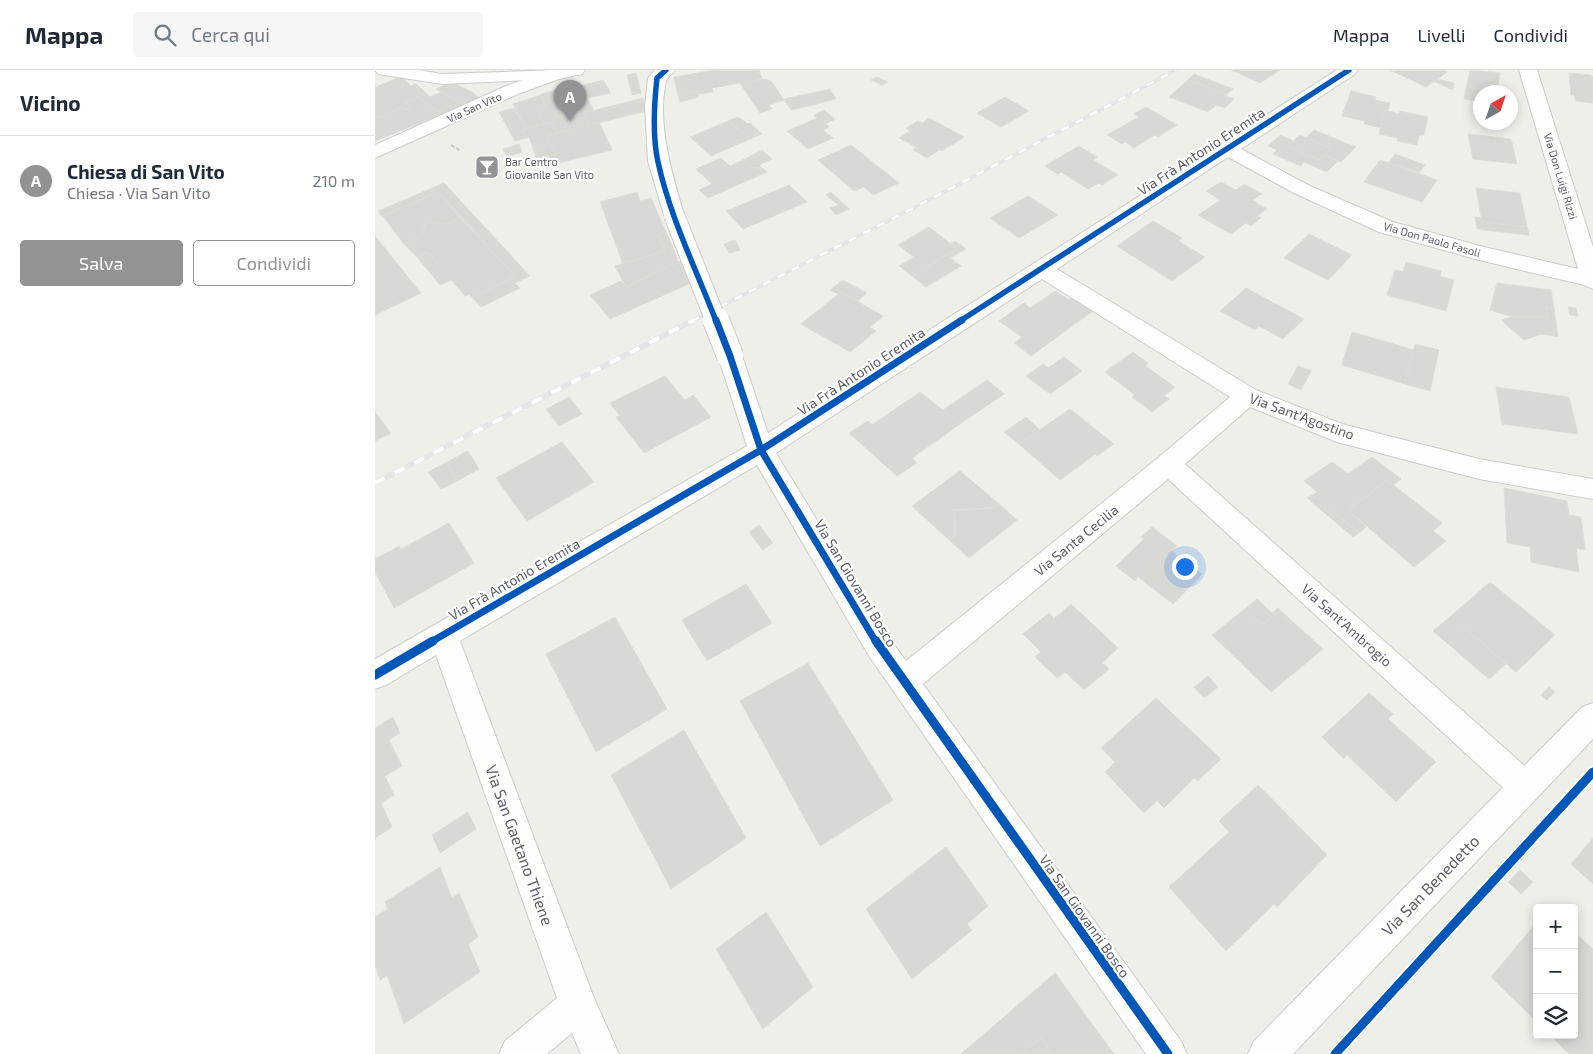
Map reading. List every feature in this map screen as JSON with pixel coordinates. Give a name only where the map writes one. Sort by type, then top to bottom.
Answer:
[{"type":"street","points":[[384,70],[442,79],[555,74]]},
{"type":"street","name":"Via San Vito","points":[[375,152],[512,90],[555,74],[576,70]]},
{"type":"street","name":"Via San Giovanni Bosco","points":[[666,70],[657,78],[654,106],[658,161],[674,215],[730,356],[761,450],[879,647],[1168,1054]]},
{"type":"street","name":"Via Frà Antonio Eremita","points":[[375,675],[761,450],[1349,70]]},
{"type":"street","name":"Via Don Luigi Rizzi","points":[[1528,70],[1593,281]]},
{"type":"street","name":"Via Don Paolo Fasoli","points":[[1227,149],[1301,189],[1386,227],[1479,253],[1593,281]]},
{"type":"street","name":"Via Sant'Agostino","points":[[1042,269],[1115,317],[1247,396],[1337,432],[1479,469],[1593,489]]},
{"type":"street","name":"Via Santa Cecilia","points":[[903,682],[1168,464],[1247,396]]},
{"type":"street","name":"Via Sant'Ambrogio","points":[[1168,464],[1525,787]]},
{"type":"street","name":"Via San Gaetano Thiene","points":[[443,635],[578,1005],[600,1054]]},
{"type":"street","name":"Via San Benedetto","points":[[1267,1054],[1593,716]]},
{"type":"street","points":[[518,1054],[578,1005]]},
{"type":"building","points":[[715,70],[759,70],[762,79],[712,88],[713,92],[699,94],[698,91],[678,96],[674,77]]},
{"type":"building","points":[[1231,70],[1280,70],[1260,83]]},
{"type":"building","points":[[1390,70],[1442,70],[1447,72],[1426,87]]},
{"type":"building","points":[[1470,70],[1500,73],[1498,85],[1473,85],[1473,101],[1464,99]]},
{"type":"building","points":[[636,73],[641,93],[632,95],[627,75]]},
{"type":"building","points":[[1569,73],[1591,75],[1593,77],[1593,103],[1576,101],[1574,95],[1571,95]]},
{"type":"building","points":[[1194,74],[1233,89],[1227,94],[1188,80]]},
{"type":"building","points":[[401,77],[411,86],[416,84],[426,93],[405,102],[411,107],[405,110],[401,107],[378,118],[375,115],[375,87]]},
{"type":"building","points":[[877,77],[888,82],[882,85],[871,80]]},
{"type":"building","points":[[762,79],[771,81],[784,100],[769,105],[772,109],[760,113],[740,83]]},
{"type":"building","points":[[1437,79],[1454,83],[1453,90],[1433,81]]},
{"type":"building","points":[[603,80],[611,93],[579,100],[573,88]]},
{"type":"building","points":[[1188,80],[1227,94],[1226,96],[1234,99],[1225,108],[1216,105],[1208,112],[1169,97]]},
{"type":"building","points":[[451,82],[472,92],[479,98],[463,105],[437,89]]},
{"type":"building","points":[[572,86],[579,100],[587,98],[594,111],[584,113],[590,125],[557,133],[552,122],[544,124],[539,111],[546,109],[541,94]]},
{"type":"building","points":[[436,89],[463,105],[442,114],[417,97],[426,93],[430,97],[441,92]]},
{"type":"building","points":[[830,89],[836,99],[791,110],[784,99]]},
{"type":"building","points":[[698,91],[699,97],[680,102],[678,96]]},
{"type":"building","points":[[1351,91],[1376,97],[1375,100],[1390,103],[1388,111],[1385,110],[1381,128],[1364,124],[1365,121],[1342,116]]},
{"type":"building","points":[[541,95],[546,109],[539,111],[544,124],[526,129],[513,104]]},
{"type":"building","points":[[417,97],[442,114],[375,141],[375,115],[378,118],[401,107],[405,110],[411,107],[405,102]]},
{"type":"building","points":[[1005,97],[1029,111],[1001,127],[977,113]]},
{"type":"building","points":[[643,98],[646,111],[590,125],[584,113]]},
{"type":"building","points":[[1146,107],[1177,125],[1158,137],[1155,135],[1134,148],[1125,142],[1122,144],[1107,135],[1139,117],[1134,114]]},
{"type":"building","points":[[514,108],[526,129],[522,130],[526,138],[515,141],[499,112]]},
{"type":"building","points":[[824,110],[835,119],[825,124],[814,115]]},
{"type":"building","points":[[1385,110],[1399,114],[1400,111],[1428,117],[1424,135],[1419,135],[1417,145],[1397,141],[1398,138],[1379,134]]},
{"type":"building","points":[[738,117],[748,124],[750,123],[762,134],[750,139],[728,121]]},
{"type":"building","points":[[818,118],[829,127],[823,130],[833,138],[808,149],[787,131]]},
{"type":"building","points":[[929,118],[964,137],[927,158],[913,150],[917,147],[899,138],[910,131],[906,128],[918,121],[922,123]]},
{"type":"building","points":[[728,121],[750,139],[711,156],[690,137]]},
{"type":"building","points":[[552,122],[557,133],[547,136],[550,143],[533,148],[529,137],[526,138],[522,130]]},
{"type":"building","points":[[599,122],[612,150],[558,163],[547,136]]},
{"type":"building","points":[[1314,130],[1356,147],[1341,162],[1324,155],[1331,148],[1306,138]]},
{"type":"building","points":[[1468,134],[1511,139],[1517,164],[1473,159]]},
{"type":"building","points":[[1280,135],[1294,141],[1287,146],[1319,160],[1324,155],[1338,161],[1327,172],[1304,162],[1301,166],[1273,154],[1277,150],[1268,146]]},
{"type":"building","points":[[1300,135],[1331,148],[1319,160],[1287,146]]},
{"type":"building","points":[[550,143],[558,161],[539,167],[533,148]]},
{"type":"building","points":[[519,144],[522,152],[507,157],[503,149]]},
{"type":"building","points":[[851,145],[899,183],[873,195],[864,187],[854,191],[818,160]]},
{"type":"building","points":[[1079,146],[1097,157],[1093,160],[1118,175],[1102,185],[1099,183],[1088,189],[1061,172],[1058,174],[1045,166]]},
{"type":"building","points":[[762,150],[772,159],[759,165],[762,168],[753,168],[743,160]]},
{"type":"building","points":[[1395,154],[1425,165],[1419,173],[1389,163]]},
{"type":"building","points":[[721,158],[730,166],[743,160],[753,168],[762,168],[767,172],[708,198],[699,190],[712,184],[696,169]]},
{"type":"building","points":[[1380,160],[1437,180],[1422,202],[1364,182]]},
{"type":"building","points":[[1221,182],[1236,190],[1244,184],[1262,194],[1252,200],[1267,209],[1257,216],[1261,218],[1251,226],[1246,223],[1231,234],[1198,215],[1221,200],[1206,191]]},
{"type":"building","points":[[444,183],[530,276],[515,283],[520,288],[481,307],[472,297],[515,276],[438,192],[382,216],[378,211]]},
{"type":"building","points":[[789,185],[807,202],[743,229],[726,211]]},
{"type":"building","points":[[1476,188],[1520,193],[1527,227],[1482,222]]},
{"type":"building","points":[[438,192],[460,217],[448,224],[426,222],[421,236],[404,244],[383,216]]},
{"type":"building","points":[[637,192],[640,201],[651,198],[666,232],[658,234],[665,251],[623,264],[600,202]]},
{"type":"building","points":[[831,192],[849,209],[836,215],[830,208],[838,205],[826,195]]},
{"type":"building","points":[[1028,196],[1058,215],[1019,238],[990,218]]},
{"type":"building","points":[[460,217],[515,276],[472,297],[469,294],[465,296],[428,252],[417,257],[404,244],[421,236],[426,222],[448,224]]},
{"type":"building","points":[[1475,217],[1482,218],[1483,230],[1477,229]]},
{"type":"building","points":[[1153,221],[1182,238],[1178,241],[1205,257],[1172,281],[1117,246]]},
{"type":"building","points":[[1482,222],[1527,227],[1529,235],[1483,230]]},
{"type":"building","points":[[929,227],[957,249],[927,267],[898,245]]},
{"type":"building","points":[[666,232],[679,262],[687,259],[691,283],[672,265],[626,287],[615,266],[665,251],[658,234]]},
{"type":"building","points":[[1309,234],[1352,255],[1328,280],[1284,258]]},
{"type":"building","points":[[375,236],[421,293],[375,315]]},
{"type":"building","points":[[735,240],[740,250],[729,253],[724,244]]},
{"type":"building","points":[[955,241],[966,249],[950,258],[961,266],[926,287],[899,266],[914,257],[927,267],[957,249],[951,243]]},
{"type":"building","points":[[428,252],[452,280],[440,285],[417,257]]},
{"type":"building","points":[[1406,262],[1441,271],[1440,276],[1454,280],[1446,311],[1387,295],[1395,270],[1403,272]]},
{"type":"building","points":[[672,265],[691,283],[610,319],[590,295],[621,281],[626,287]]},
{"type":"building","points":[[843,280],[867,293],[857,301],[841,292],[838,294],[830,290]]},
{"type":"building","points":[[1497,283],[1551,290],[1554,308],[1546,307],[1548,317],[1517,318],[1490,310]]},
{"type":"building","points":[[1246,288],[1304,319],[1283,339],[1259,326],[1255,330],[1220,311]]},
{"type":"building","points":[[1055,291],[1069,300],[1072,297],[1093,311],[1031,356],[1014,343],[1022,337],[999,321],[1024,303],[1030,308]]},
{"type":"building","points":[[841,292],[883,316],[870,327],[876,331],[850,352],[801,324]]},
{"type":"building","points":[[1546,307],[1554,308],[1558,337],[1542,334],[1524,340],[1501,320],[1512,317],[1548,317]]},
{"type":"building","points":[[1568,307],[1576,308],[1578,316],[1570,315]]},
{"type":"building","points":[[1352,332],[1414,350],[1405,384],[1342,365]]},
{"type":"building","points":[[1415,344],[1439,350],[1430,391],[1405,384]]},
{"type":"building","points":[[1133,352],[1148,363],[1145,366],[1175,387],[1164,396],[1169,399],[1152,412],[1132,397],[1135,395],[1105,372]]},
{"type":"building","points":[[1064,357],[1082,371],[1050,394],[1026,376],[1043,364],[1048,368]]},
{"type":"building","points":[[1298,366],[1311,371],[1301,390],[1288,384]]},
{"type":"building","points":[[665,376],[685,400],[693,395],[711,417],[644,453],[616,417],[620,416],[610,403]]},
{"type":"building","points":[[987,380],[1004,394],[960,424],[943,410]]},
{"type":"building","points":[[1496,387],[1569,397],[1578,434],[1502,424]]},
{"type":"building","points":[[920,392],[960,424],[912,458],[917,463],[897,476],[849,433],[868,421],[872,425]]},
{"type":"building","points":[[569,397],[582,414],[559,426],[546,409]]},
{"type":"building","points":[[1070,409],[1114,444],[1097,456],[1095,454],[1060,480],[1019,444]]},
{"type":"building","points":[[375,412],[391,433],[375,441]]},
{"type":"building","points":[[1026,417],[1040,430],[1019,444],[1004,432]]},
{"type":"building","points":[[562,442],[594,482],[527,521],[496,478]]},
{"type":"building","points":[[468,451],[479,469],[457,481],[447,462]]},
{"type":"building","points":[[1372,457],[1401,479],[1393,485],[1387,480],[1348,510],[1366,527],[1359,533],[1313,495],[1317,492],[1304,481],[1332,462],[1348,474]]},
{"type":"building","points":[[447,462],[457,481],[441,489],[428,472]]},
{"type":"building","points":[[960,471],[998,503],[993,508],[954,510],[955,536],[949,540],[912,506]]},
{"type":"building","points":[[1387,480],[1442,523],[1433,531],[1446,541],[1414,567],[1348,510]]},
{"type":"building","points":[[1504,488],[1567,501],[1569,515],[1581,517],[1585,550],[1576,548],[1579,572],[1531,562],[1530,547],[1507,543]]},
{"type":"building","points":[[1313,495],[1359,533],[1353,537],[1307,498]]},
{"type":"building","points":[[998,503],[1017,520],[969,558],[949,540],[955,536],[954,510],[993,508]]},
{"type":"building","points":[[449,523],[474,563],[394,608],[375,572],[375,559],[399,546],[401,549]]},
{"type":"building","points":[[759,525],[773,543],[763,550],[749,532]]},
{"type":"building","points":[[1152,527],[1177,546],[1171,551],[1202,574],[1173,604],[1138,577],[1135,581],[1116,566],[1144,539],[1141,537]]},
{"type":"building","points":[[1490,582],[1555,635],[1516,672],[1451,616]]},
{"type":"building","points":[[746,584],[772,623],[707,661],[682,620]]},
{"type":"building","points":[[1257,599],[1272,613],[1278,608],[1292,621],[1288,623],[1278,612],[1262,625],[1245,609]]},
{"type":"building","points":[[1071,604],[1118,648],[1102,663],[1109,669],[1084,690],[1065,672],[1057,678],[1035,657],[1041,652],[1023,634],[1049,613],[1054,619]]},
{"type":"building","points":[[1245,609],[1262,625],[1278,612],[1288,623],[1292,621],[1323,649],[1271,692],[1212,635]]},
{"type":"building","points":[[1451,616],[1506,664],[1489,679],[1433,631]]},
{"type":"building","points":[[615,617],[667,709],[596,752],[546,654]]},
{"type":"building","points":[[808,663],[893,800],[820,846],[740,701]]},
{"type":"building","points":[[1208,676],[1218,687],[1204,698],[1194,687]]},
{"type":"building","points":[[1549,687],[1555,692],[1547,700],[1541,695]]},
{"type":"building","points":[[1369,693],[1393,714],[1388,719],[1436,762],[1396,802],[1347,755],[1344,759],[1322,737]]},
{"type":"building","points":[[1156,698],[1221,759],[1198,781],[1194,778],[1164,808],[1157,801],[1144,813],[1105,772],[1115,762],[1101,748]]},
{"type":"building","points":[[393,717],[400,733],[389,740],[402,766],[385,776],[394,795],[381,803],[392,827],[375,838],[375,728]]},
{"type":"building","points":[[684,730],[746,838],[671,889],[611,775]]},
{"type":"building","points":[[1258,785],[1327,855],[1277,907],[1274,904],[1226,951],[1169,887],[1229,832],[1219,821]]},
{"type":"building","points":[[468,812],[476,829],[440,853],[432,835]]},
{"type":"building","points":[[1593,838],[1593,884],[1571,864]]},
{"type":"building","points":[[946,847],[988,906],[967,924],[972,930],[912,979],[866,909]]},
{"type":"building","points":[[440,867],[452,898],[459,893],[478,937],[468,944],[480,972],[404,1024],[387,975],[380,980],[375,965],[375,917],[388,909],[385,902]]},
{"type":"building","points":[[1520,870],[1533,882],[1521,894],[1508,882]]},
{"type":"building","points":[[766,912],[813,987],[763,1029],[716,949]]},
{"type":"building","points":[[1533,927],[1533,1018],[1491,977]]},
{"type":"building","points":[[1578,936],[1593,949],[1593,1054],[1569,1054],[1554,1039],[1578,1039]]},
{"type":"building","points":[[1055,973],[1114,1054],[1052,1054],[1041,1037],[1022,1054],[961,1054]]},
{"type":"building","points":[[1041,1037],[1052,1054],[1022,1054]]},
{"type":"railway","points":[[692,321],[921,204],[1176,70]]},
{"type":"railway","points":[[375,483],[694,320]]},
{"type":"cycle path","points":[[666,70],[657,78],[654,106],[658,161],[674,215],[730,356],[761,450],[879,647],[1168,1054]]},
{"type":"cycle path","points":[[375,675],[761,450],[1349,70]]},
{"type":"cycle path","points":[[1335,1054],[1593,772]]},
{"type":"place","name":"Chiesa di San Vito","points":[[570,121]]},
{"type":"place","name":"Bar Centro Giovanile San Vito","points":[[487,167]]}]
